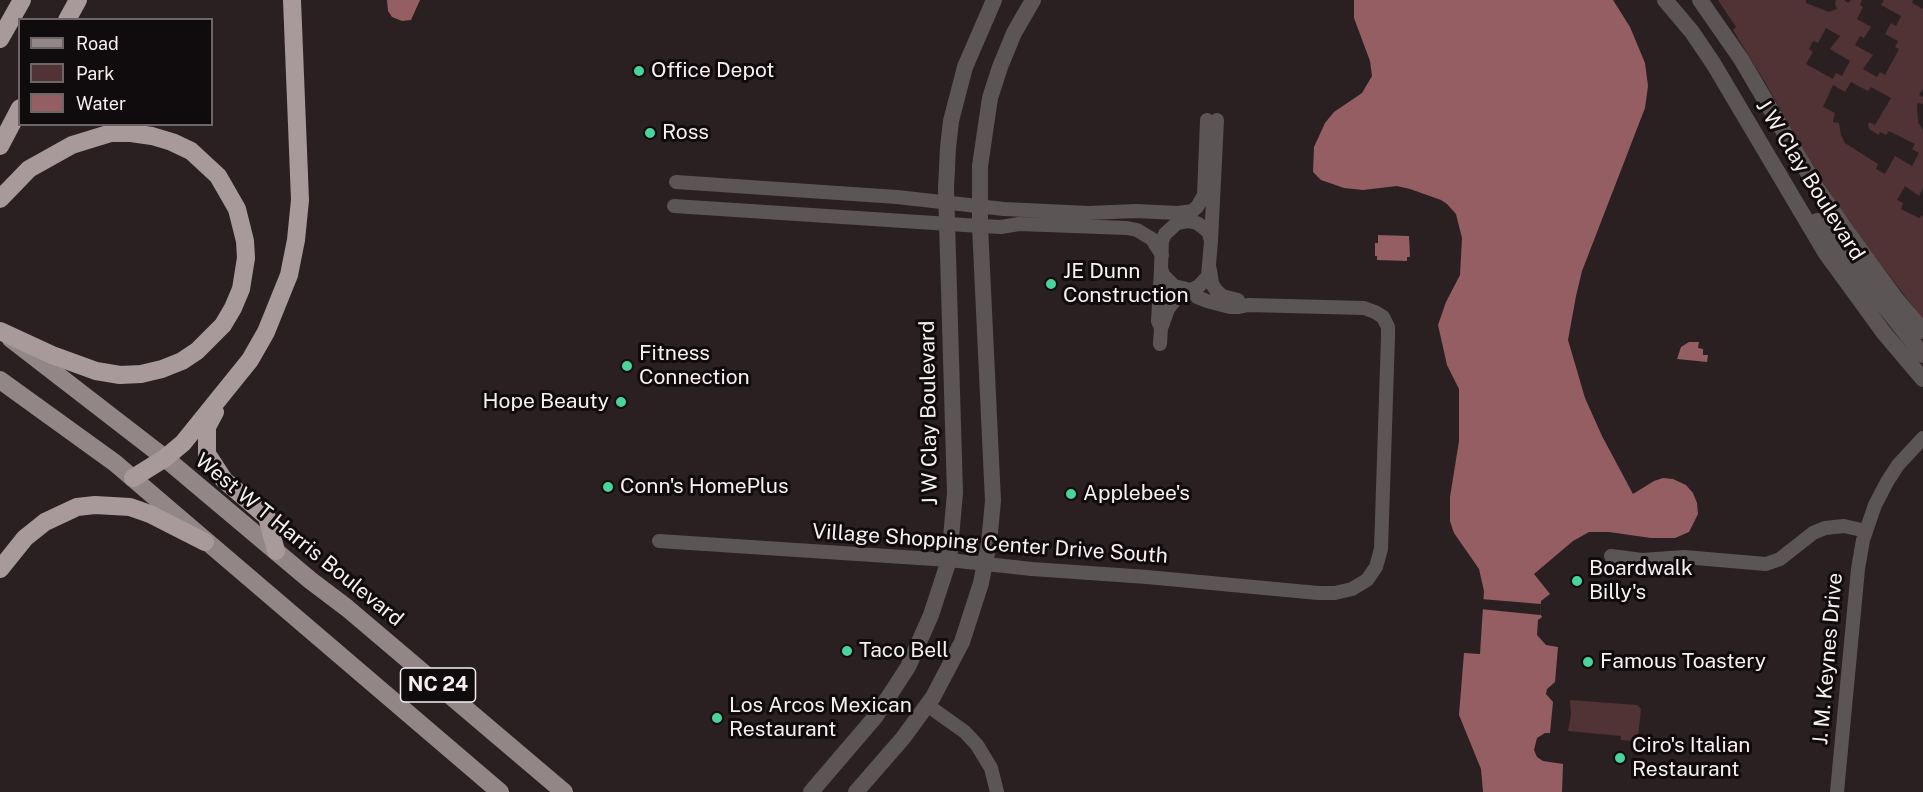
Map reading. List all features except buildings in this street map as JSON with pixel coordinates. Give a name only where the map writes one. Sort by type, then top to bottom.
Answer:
[{"type":"highway","points":[[0,39],[22,0]]},
{"type":"highway","points":[[69,18],[78,0]]},
{"type":"highway","points":[[133,478],[165,458],[183,443],[250,360],[266,332],[289,275],[296,240],[300,200],[292,0]]},
{"type":"highway","points":[[0,146],[18,112]]},
{"type":"highway","points":[[0,199],[29,170],[72,144],[111,133],[152,135],[191,152],[218,176],[237,209],[244,233],[246,258],[241,289],[223,325],[197,351],[182,361],[162,369],[141,374],[120,375],[96,371],[52,355],[0,331]]},
{"type":"highway","points":[[227,389],[207,427],[207,454],[224,480],[267,517],[276,551]]},
{"type":"highway","points":[[0,569],[25,538],[45,522],[69,510],[95,505],[113,505],[140,511],[205,542]]},
{"type":"main road","name":"West W T Harris Boulevard","points":[[0,331],[165,458],[347,608],[564,792]]},
{"type":"main road","name":"NC 24","points":[[0,380],[133,478],[205,542],[500,792]]},
{"type":"street","name":"J W Clay Boulevard","points":[[811,792],[876,716],[908,667],[931,615],[949,560],[955,483],[946,202],[948,148],[957,94],[974,41],[994,0]]},
{"type":"street","points":[[856,792],[903,738],[942,683],[962,642],[977,602],[985,564],[993,501],[980,226],[980,166],[990,98],[1014,33],[1033,0]]},
{"type":"street","name":"J W Clay Boulevard","points":[[1665,0],[1692,32],[1713,63],[1811,231],[1884,333],[1923,379]]},
{"type":"street","name":"J W Clay Boulevard","points":[[1700,0],[1746,68],[1817,188],[1896,299],[1923,331]]},
{"type":"street","points":[[1161,328],[1158,321],[1161,261],[1165,234],[1193,211],[1204,195],[1212,120],[1210,268],[1212,284],[1222,296],[1248,305]]},
{"type":"street","points":[[676,182],[946,202],[980,207],[1088,213],[1193,211]]},
{"type":"street","points":[[1783,182],[1923,355]]},
{"type":"street","points":[[674,206],[980,226],[1001,227],[1019,224],[1127,228],[1137,230],[1152,239],[1167,281],[1187,290]]},
{"type":"street","points":[[1177,223],[1188,221],[1197,223],[1209,234],[1211,241]]},
{"type":"street","points":[[1160,345],[1161,328],[1168,309],[1187,290],[1205,281],[1210,268]]},
{"type":"street","name":"Village Shopping Center Drive South","points":[[659,541],[949,560],[1318,593],[1335,593],[1352,589],[1367,580],[1376,567],[1381,549],[1388,327],[1383,317],[1364,308],[1219,305],[1197,297],[1187,290]]},
{"type":"street","name":"J. M. Keynes Drive","points":[[1837,792],[1858,568],[1866,531],[1890,476],[1923,438]]},
{"type":"street","points":[[1611,556],[1653,560],[1694,558],[1766,564],[1780,559],[1813,533],[1825,528],[1844,526],[1866,531]]},
{"type":"street","points":[[927,705],[965,732],[977,745],[991,768],[997,792]]},
{"type":"green space","points":[[1718,0],[1806,0],[1806,3],[1829,12],[1837,9],[1836,0],[1844,0],[1848,3],[1851,0],[1862,0],[1860,5],[1863,7],[1857,19],[1871,27],[1864,38],[1860,36],[1855,45],[1873,55],[1863,69],[1877,77],[1880,72],[1885,75],[1899,49],[1895,47],[1898,41],[1885,34],[1891,23],[1896,26],[1901,16],[1881,5],[1884,0],[1913,0],[1912,3],[1923,9],[1923,89],[1919,95],[1923,97],[1923,104],[1918,103],[1917,106],[1918,122],[1923,130],[1923,188],[1919,196],[1905,186],[1897,200],[1903,203],[1901,209],[1919,218],[1923,215],[1923,320],[1846,218],[1733,30],[1736,27]],"holes":[[[1826,28],[1840,36],[1830,49],[1850,61],[1842,76],[1836,73],[1833,79],[1806,64],[1813,52],[1809,49],[1813,41],[1818,43]],[[1851,82],[1868,91],[1871,87],[1891,98],[1875,125],[1869,122],[1868,126],[1870,130],[1879,135],[1880,132],[1886,135],[1889,131],[1915,144],[1912,149],[1919,153],[1912,166],[1895,156],[1885,174],[1876,169],[1878,164],[1845,143],[1839,123],[1833,122],[1835,113],[1823,107],[1833,85],[1845,92]]]},
{"type":"green space","points":[[1570,700],[1637,705],[1641,709],[1638,737],[1634,741],[1621,740],[1621,736],[1568,731],[1571,715]]},
{"type":"water","points":[[387,0],[420,0],[411,20],[402,21],[392,17],[388,11]]},
{"type":"water","points":[[1354,0],[1613,0],[1630,27],[1645,63],[1648,86],[1645,108],[1582,271],[1568,340],[1585,398],[1633,494],[1654,481],[1663,478],[1673,479],[1686,485],[1693,493],[1698,514],[1689,532],[1675,538],[1589,532],[1573,541],[1534,574],[1550,594],[1541,601],[1540,614],[1542,617],[1538,620],[1537,635],[1546,645],[1558,647],[1555,682],[1547,689],[1546,694],[1553,702],[1550,733],[1537,738],[1534,750],[1537,757],[1543,761],[1563,764],[1562,792],[1483,792],[1481,769],[1459,715],[1464,653],[1480,654],[1484,591],[1479,569],[1454,533],[1450,521],[1450,497],[1459,441],[1459,389],[1447,365],[1438,325],[1446,302],[1460,275],[1462,238],[1456,214],[1441,200],[1410,189],[1397,186],[1363,190],[1344,188],[1321,180],[1313,172],[1314,147],[1325,123],[1334,112],[1362,93],[1372,76],[1370,61],[1354,18]]},
{"type":"water","points":[[1378,235],[1409,236],[1410,257],[1407,257],[1407,261],[1377,260],[1375,243],[1378,243]]},
{"type":"water","points":[[1689,342],[1699,342],[1698,348],[1703,349],[1703,355],[1708,355],[1707,362],[1677,359],[1681,347]]},
{"type":"pier","points":[[1481,599],[1541,604],[1540,615],[1480,609]]},
{"type":"place","name":"Office Depot","points":[[639,71]]},
{"type":"place","name":"Ross","points":[[650,133]]},
{"type":"place","name":"JE Dunn Construction","points":[[1051,284]]},
{"type":"place","name":"Fitness Connection","points":[[627,366]]},
{"type":"place","name":"Hope Beauty","points":[[621,402]]},
{"type":"place","name":"Conn's HomePlus","points":[[608,487]]},
{"type":"place","name":"Applebee's","points":[[1071,494]]},
{"type":"place","name":"Boardwalk Billy's","points":[[1577,581]]},
{"type":"place","name":"Taco Bell","points":[[847,651]]},
{"type":"place","name":"Famous Toastery","points":[[1588,662]]},
{"type":"place","name":"Los Arcos Mexican Restaurant","points":[[717,718]]},
{"type":"place","name":"Ciro's Italian Restaurant","points":[[1620,758]]}]
